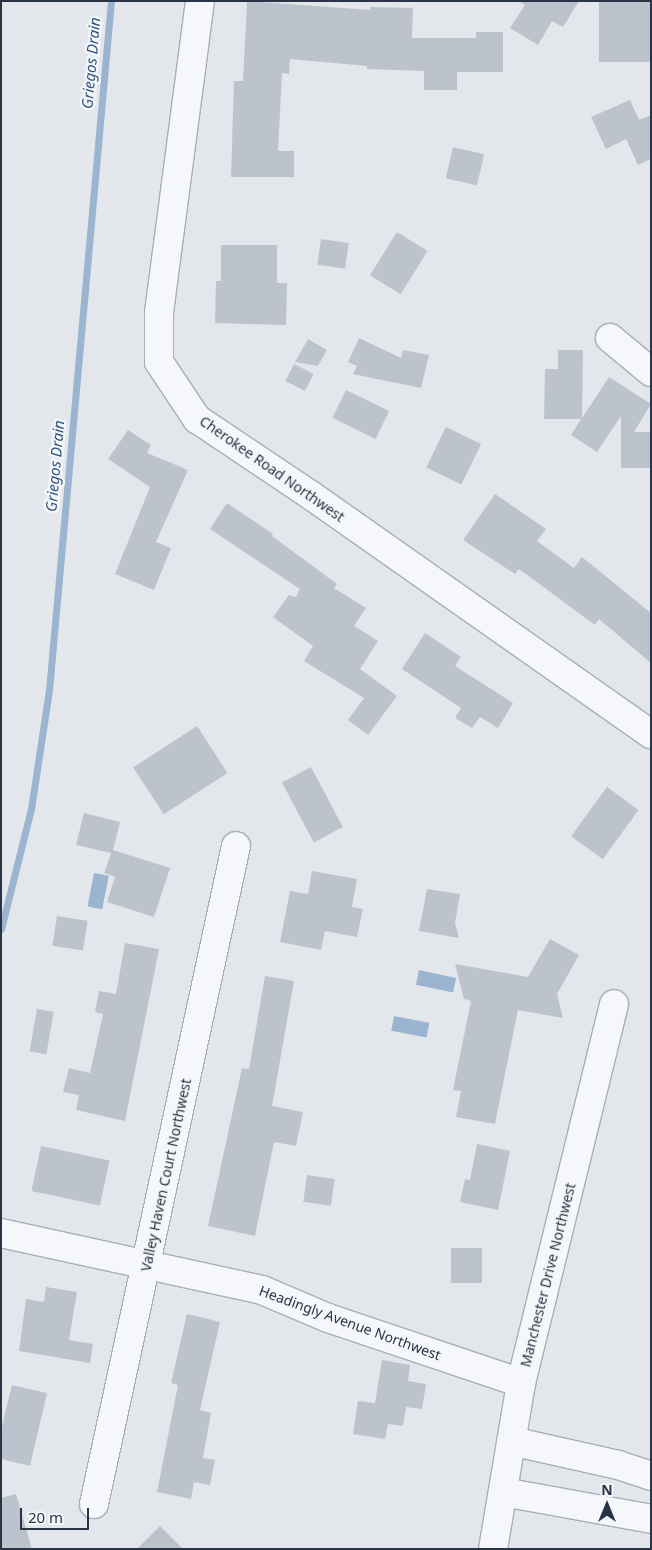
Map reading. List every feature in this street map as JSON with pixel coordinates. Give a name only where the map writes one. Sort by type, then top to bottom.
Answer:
[{"type":"street","name":"Cherokee Road Northwest","points":[[200,1],[159,312],[159,362],[197,418],[312,496],[651,734]]},
{"type":"street","points":[[610,338],[651,372]]},
{"type":"street","name":"Valley Haven Court Northwest","points":[[94,1504],[236,846]]},
{"type":"street","name":"Manchester Drive Northwest","points":[[493,1549],[522,1383],[614,1004]]},
{"type":"street","name":"Headingly Avenue Northwest","points":[[1,1233],[262,1290],[328,1318],[522,1383]]},
{"type":"street","points":[[512,1441],[618,1465],[651,1476]]},
{"type":"street","points":[[503,1492],[651,1519]]},
{"type":"water","points":[[94,873],[109,876],[102,909],[88,906]]},
{"type":"water","points":[[419,970],[456,978],[453,993],[416,985]]},
{"type":"water","points":[[394,1016],[429,1023],[426,1038],[391,1031]]},
{"type":"building","points":[[247,1],[370,10],[370,7],[413,8],[412,38],[476,38],[476,32],[503,32],[503,72],[457,72],[457,90],[424,90],[424,71],[367,69],[367,66],[290,59],[289,74],[282,73],[278,151],[294,151],[294,177],[231,177],[234,81],[243,81]]},
{"type":"building","points":[[518,1],[579,1],[563,27],[552,21],[538,45],[510,28],[525,5]]},
{"type":"building","points":[[599,1],[651,1],[651,62],[599,62]]},
{"type":"building","points":[[630,100],[639,120],[651,115],[651,159],[638,165],[626,139],[606,149],[591,117]]},
{"type":"building","points":[[453,147],[484,154],[477,185],[446,178]]},
{"type":"building","points":[[397,232],[428,251],[401,294],[370,275]]},
{"type":"building","points":[[321,239],[349,243],[345,269],[317,265]]},
{"type":"building","points":[[221,245],[277,245],[277,283],[287,283],[286,325],[215,323],[216,281],[221,281]]},
{"type":"building","points":[[359,338],[401,358],[403,350],[429,355],[421,388],[353,374],[357,366],[348,362]]},
{"type":"building","points":[[308,339],[327,350],[318,366],[295,362]]},
{"type":"building","points":[[558,350],[583,350],[582,418],[609,377],[651,404],[634,432],[651,432],[651,468],[621,468],[621,416],[597,452],[571,435],[581,419],[544,419],[545,369],[558,369]]},
{"type":"building","points":[[294,364],[314,374],[305,391],[285,381]]},
{"type":"building","points":[[346,390],[389,411],[376,439],[332,418]]},
{"type":"building","points":[[446,427],[481,444],[461,485],[426,467]]},
{"type":"building","points":[[128,430],[151,445],[147,453],[188,470],[156,542],[171,548],[154,590],[115,574],[150,487],[108,459]]},
{"type":"building","points":[[495,494],[546,529],[537,541],[574,568],[582,557],[651,613],[651,663],[599,619],[595,625],[519,569],[515,574],[463,540]]},
{"type":"building","points":[[227,503],[273,534],[272,536],[337,584],[334,588],[366,608],[354,626],[378,641],[360,669],[397,696],[368,735],[348,720],[364,698],[304,661],[313,646],[273,617],[289,595],[296,597],[300,589],[210,529]]},
{"type":"building","points":[[425,633],[461,657],[455,666],[513,703],[498,728],[480,717],[472,728],[455,718],[461,708],[402,669]]},
{"type":"building","points":[[197,726],[227,773],[164,814],[133,767]]},
{"type":"building","points":[[311,767],[343,827],[314,843],[282,782]]},
{"type":"building","points":[[607,787],[639,810],[603,859],[571,836]]},
{"type":"building","points":[[84,813],[120,822],[113,850],[170,868],[154,917],[107,902],[115,877],[104,873],[111,853],[76,845]]},
{"type":"building","points":[[312,871],[357,879],[352,907],[363,909],[357,937],[325,931],[321,950],[280,942],[290,891],[308,894]]},
{"type":"building","points":[[427,889],[460,894],[455,923],[459,938],[419,931]]},
{"type":"building","points":[[57,916],[88,921],[83,950],[52,946]]},
{"type":"building","points":[[550,939],[579,955],[557,994],[563,1018],[518,1010],[495,1124],[456,1117],[461,1091],[453,1090],[471,1001],[464,999],[455,964],[528,977]]},
{"type":"building","points":[[125,943],[159,949],[125,1121],[76,1110],[79,1095],[63,1092],[69,1068],[90,1073],[103,1014],[95,1012],[99,991],[116,994]]},
{"type":"building","points":[[265,976],[294,981],[272,1106],[303,1112],[296,1146],[274,1142],[255,1236],[208,1226],[242,1068],[249,1069]]},
{"type":"building","points":[[37,1009],[54,1012],[46,1054],[30,1051]]},
{"type":"building","points":[[477,1144],[510,1151],[498,1210],[460,1202],[465,1179],[470,1180]]},
{"type":"building","points":[[41,1146],[109,1161],[100,1206],[31,1191]]},
{"type":"building","points":[[307,1175],[335,1179],[331,1206],[303,1202]]},
{"type":"building","points":[[451,1248],[482,1248],[482,1283],[451,1283]]},
{"type":"building","points":[[46,1287],[77,1292],[69,1340],[93,1344],[90,1363],[19,1351],[26,1299],[44,1302]]},
{"type":"building","points":[[187,1314],[220,1322],[200,1410],[211,1413],[203,1458],[215,1460],[210,1485],[194,1482],[191,1499],[157,1492],[178,1385],[171,1383]]},
{"type":"building","points":[[382,1360],[410,1365],[408,1381],[426,1384],[422,1409],[406,1407],[403,1426],[388,1424],[385,1439],[353,1434],[358,1401],[375,1403]]},
{"type":"building","points":[[12,1385],[47,1393],[30,1466],[1,1459],[1,1430]]},
{"type":"building","points":[[16,1494],[32,1549],[1,1549],[1,1498]]},
{"type":"building","points":[[160,1526],[183,1549],[137,1549]]},
{"type":"waterway","name":"Griegos Drain","points":[[1,929],[31,809],[49,690],[111,1]]}]
